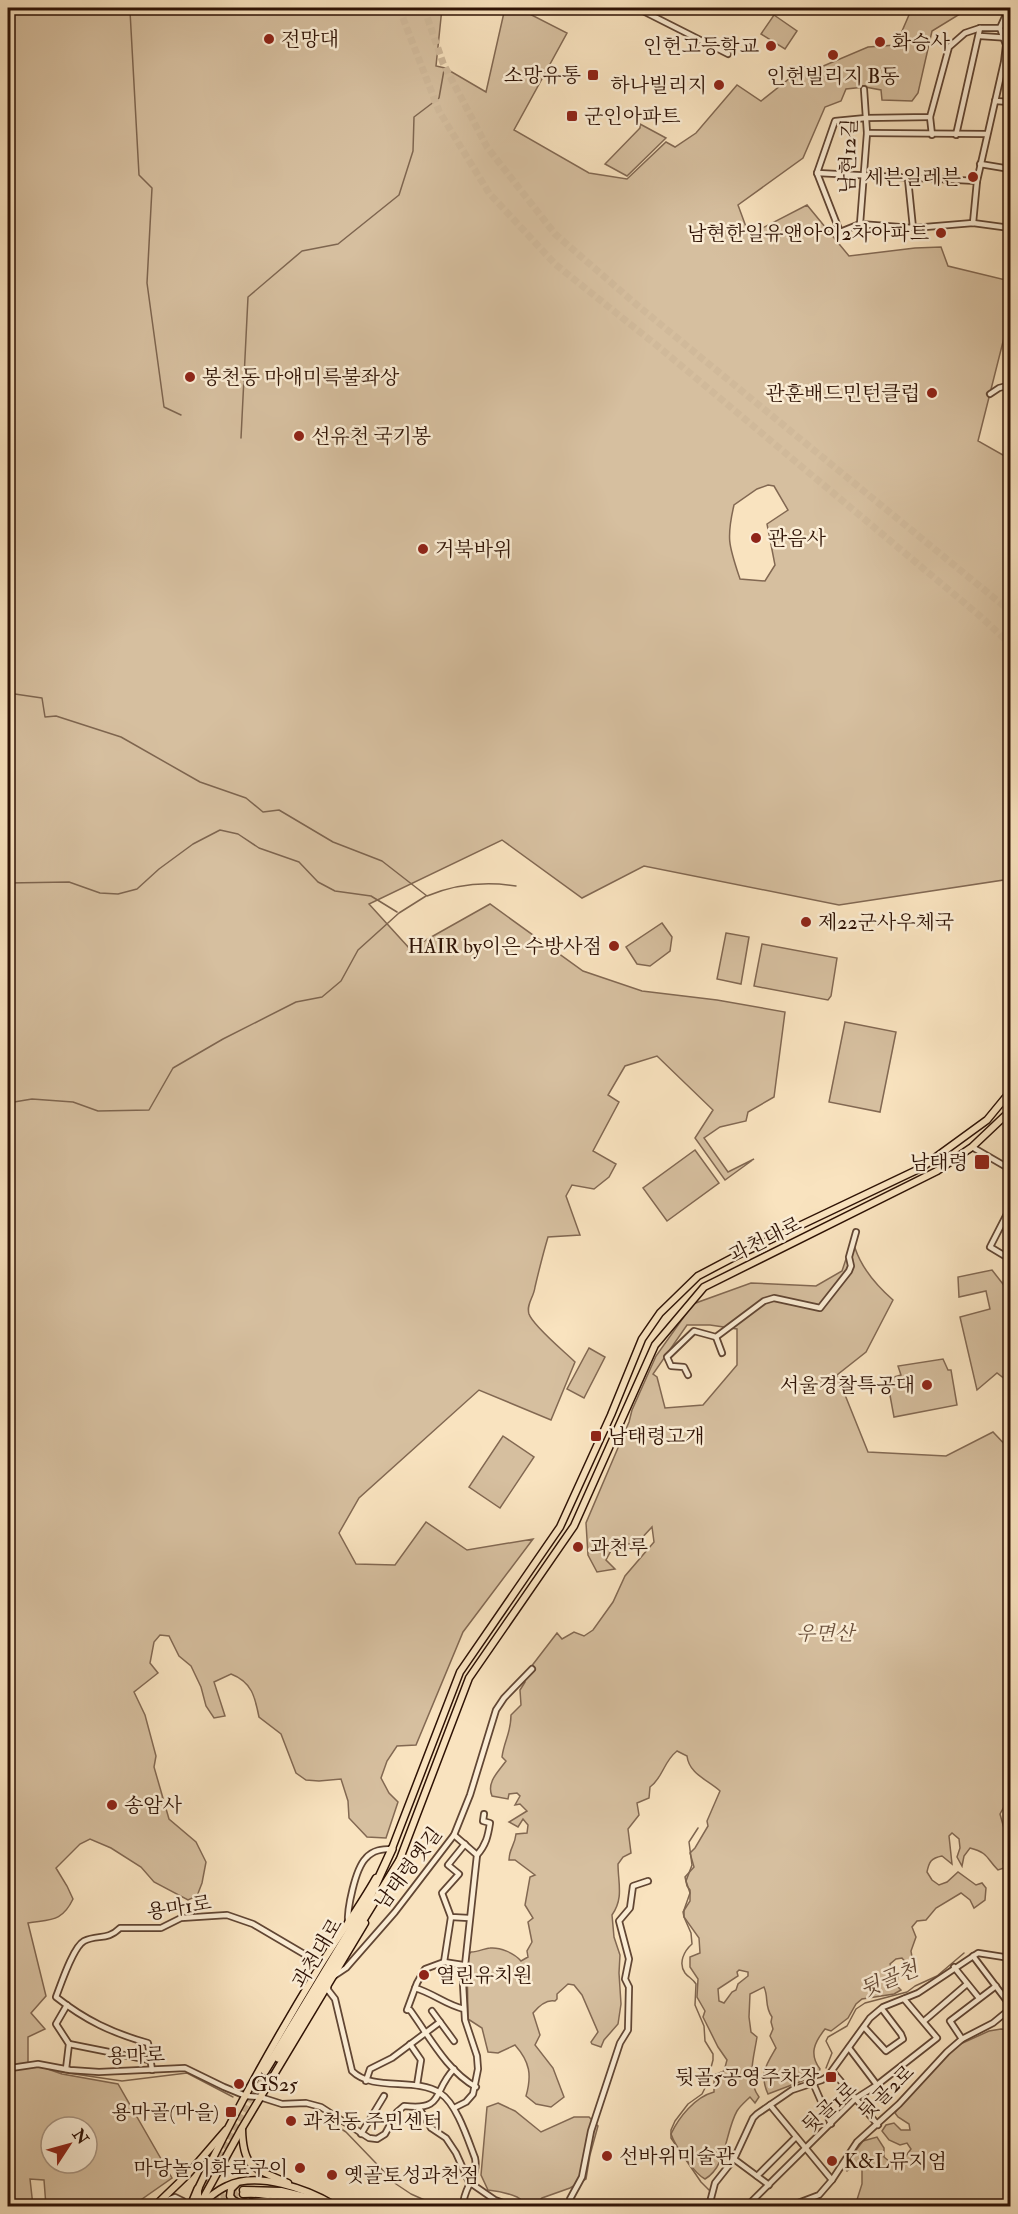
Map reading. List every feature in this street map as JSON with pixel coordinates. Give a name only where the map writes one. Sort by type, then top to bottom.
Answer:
[{"type":"highway","name":"과천대로","points":[[392,1849],[369,1899],[267,2072],[400,1860]]},
{"type":"highway","points":[[195,2206],[198,2188]]},
{"type":"main road","points":[[198,2188],[256,2075],[392,1849],[460,1672],[560,1527],[611,1415],[642,1339],[660,1312],[698,1276],[921,1168],[987,1120],[1011,1092]]},
{"type":"main road","name":"과천대로","points":[[195,2206],[395,1872],[469,1678],[574,1526],[655,1345],[704,1287],[937,1171],[972,1147],[1011,1111]]},
{"type":"main road","points":[[851,1202],[855,1212]]},
{"type":"main road","points":[[155,2205],[194,2168],[219,2136],[231,2126]]},
{"type":"main road","points":[[242,2128],[243,2150],[249,2162],[256,2168],[299,2189]]},
{"type":"main road","points":[[239,2182],[231,2189],[230,2196],[235,2202],[242,2204]]},
{"type":"main road","points":[[195,2206],[223,2188],[239,2182],[269,2182],[316,2194],[336,2206]]},
{"type":"main road","points":[[317,2206],[288,2197],[243,2192],[263,2189],[288,2192],[336,2206]]},
{"type":"main road","points":[[195,2206],[292,2202],[310,2206]]},
{"type":"street","points":[[637,8],[728,54]]},
{"type":"street","points":[[1000,28],[1009,8]]},
{"type":"street","points":[[932,135],[930,117],[949,46],[965,33],[980,28],[1000,28]]},
{"type":"street","points":[[956,135],[980,28]]},
{"type":"street","points":[[973,223],[980,164],[1004,62],[1007,38],[1000,28]]},
{"type":"street","points":[[980,36],[1007,38]]},
{"type":"street","points":[[1004,62],[1011,62]]},
{"type":"street","name":"남현12길","points":[[860,225],[867,133],[864,89]]},
{"type":"street","points":[[995,101],[1011,102]]},
{"type":"street","points":[[930,117],[835,121],[817,173],[840,232],[860,225],[913,228],[973,223],[1011,228]]},
{"type":"street","points":[[867,133],[986,134]]},
{"type":"street","points":[[980,164],[1011,169]]},
{"type":"street","points":[[817,173],[977,181]]},
{"type":"street","points":[[908,179],[913,228]]},
{"type":"street","points":[[990,394],[999,388],[1011,386]]},
{"type":"street","points":[[972,1147],[1011,1169]]},
{"type":"street","points":[[1011,1208],[990,1247],[1011,1259]]},
{"type":"street","points":[[854,1272],[849,1257],[856,1232]]},
{"type":"street","points":[[716,1337],[764,1301],[774,1298],[820,1308],[851,1266]]},
{"type":"street","points":[[688,1375],[684,1367],[671,1366],[667,1357],[694,1331],[716,1337]]},
{"type":"street","points":[[716,1337],[722,1353]]},
{"type":"street","name":"남태령옛길","points":[[334,1976],[346,1968],[395,1912],[454,1835],[470,1795],[496,1710],[504,1698],[532,1669]]},
{"type":"street","points":[[454,2108],[473,2094],[478,2070],[477,2056],[469,2034],[464,2009],[463,1965],[477,1855],[485,1846],[489,1834],[490,1823],[483,1821],[484,1814]]},
{"type":"street","points":[[454,1835],[477,1855]]},
{"type":"street","points":[[444,1962],[451,1917],[442,1893],[459,1874],[448,1865],[465,1844]]},
{"type":"street","points":[[348,1924],[347,1912],[364,1859],[378,1850],[392,1849]]},
{"type":"street","points":[[570,2206],[570,2199],[582,2177],[591,2132],[621,2043],[628,2030],[629,1987],[625,1979],[629,1959],[619,1921],[630,1908],[633,1886],[648,1881]]},
{"type":"street","name":"용마1로","points":[[67,2006],[56,1997],[80,1943],[111,1936],[120,1928],[161,1928],[181,1918],[227,1915],[253,1924],[321,1964]]},
{"type":"street","points":[[451,1917],[469,1918]]},
{"type":"street","points":[[709,2206],[715,2183],[734,2159],[753,2118],[792,2090],[822,2080],[833,2072],[870,2018],[882,2008],[930,1985],[978,1953],[1011,1958]]},
{"type":"street","points":[[973,1956],[1011,2005]]},
{"type":"street","points":[[463,1965],[444,1962],[425,1969],[407,2010],[410,2010],[454,2069],[465,2081],[476,2087]]},
{"type":"street","points":[[954,1967],[979,1998]]},
{"type":"street","points":[[904,1999],[924,2021],[967,1984]]},
{"type":"street","points":[[328,1985],[328,1990],[335,1999],[352,2072],[366,2081],[417,2085],[441,2093],[454,2108],[477,2167],[463,2195],[463,2206]]},
{"type":"street","points":[[962,2039],[950,2021],[996,1986]]},
{"type":"street","points":[[415,1988],[434,1994],[451,2006],[464,2009]]},
{"type":"street","points":[[66,2068],[69,2044],[56,2024],[67,2006],[116,2034],[148,2043],[152,2070]]},
{"type":"street","points":[[864,2027],[886,2051],[903,2039],[882,2008]]},
{"type":"street","name":"뒷골2로","points":[[792,2206],[819,2195],[832,2180],[857,2142],[878,2125],[962,2039],[993,2023],[1011,2009]]},
{"type":"street","points":[[432,2011],[454,2041]]},
{"type":"street","name":"뒷골1로","points":[[747,2206],[855,2099],[877,2085],[937,2038],[924,2021]]},
{"type":"street","points":[[366,2081],[370,2069],[392,2058],[440,2022]]},
{"type":"street","points":[[69,2044],[149,2060]]},
{"type":"street","points":[[410,2044],[420,2060],[417,2085]]},
{"type":"street","points":[[849,2048],[877,2085]]},
{"type":"street","name":"용마로","points":[[8,2067],[38,2064],[99,2072],[185,2068],[246,2096],[260,2097],[282,2104],[306,2103],[321,2107],[361,2134]]},
{"type":"street","points":[[384,2096],[361,2134],[369,2139],[377,2139],[385,2134],[404,2106],[420,2108],[430,2105],[441,2093],[446,2078],[454,2069]]},
{"type":"street","points":[[833,2072],[878,2125]]},
{"type":"street","points":[[813,2083],[831,2124]]},
{"type":"street","points":[[770,2105],[832,2180]]},
{"type":"street","points":[[420,2108],[431,2128],[446,2138],[456,2153],[469,2182],[495,2200],[511,2206]]},
{"type":"street","points":[[757,2176],[796,2137]]},
{"type":"street","points":[[734,2159],[769,2185]]},
{"type":"street","points":[[155,2205],[175,2197],[195,2206]]},
{"type":"street","points":[[182,2199],[182,2206]]},
{"type":"green space","points":[[8,8],[442,8],[436,66],[445,68],[486,92],[505,8],[518,8],[567,33],[514,130],[589,173],[627,179],[666,142],[675,147],[696,133],[737,85],[761,101],[804,67],[821,67],[868,47],[896,45],[912,8],[987,8],[984,13],[963,12],[932,31],[918,93],[912,101],[882,100],[881,90],[865,87],[846,89],[841,101],[825,107],[803,158],[738,205],[749,235],[807,205],[849,256],[941,247],[948,266],[1010,281],[1010,314],[978,441],[1010,459],[1010,879],[839,905],[644,866],[582,898],[502,840],[369,904],[410,949],[490,904],[583,971],[642,991],[717,1000],[785,1012],[774,1097],[748,1112],[746,1121],[720,1127],[704,1138],[728,1172],[754,1159],[725,1180],[695,1138],[713,1110],[657,1056],[625,1066],[608,1095],[619,1102],[593,1151],[616,1164],[609,1177],[594,1189],[572,1185],[566,1196],[580,1235],[548,1237],[529,1307],[529,1314],[536,1325],[575,1362],[551,1420],[479,1390],[359,1498],[339,1533],[356,1564],[395,1565],[426,1522],[467,1550],[533,1539],[463,1632],[416,1745],[397,1746],[387,1761],[381,1778],[389,1793],[398,1802],[386,1838],[367,1837],[349,1818],[348,1801],[341,1779],[306,1780],[296,1773],[281,1734],[259,1717],[254,1697],[244,1681],[231,1674],[214,1682],[225,1716],[214,1718],[206,1706],[201,1687],[191,1666],[179,1656],[169,1636],[160,1635],[154,1642],[150,1663],[158,1673],[134,1692],[145,1715],[156,1756],[154,1767],[169,1819],[196,1842],[206,1862],[202,1883],[197,1896],[188,1900],[154,1882],[141,1867],[111,1848],[90,1839],[80,1844],[56,1868],[73,1899],[60,1916],[28,1923],[46,1996],[31,2013],[45,2029],[28,2037],[28,2067],[39,2066],[62,2074],[118,2084],[172,2178],[132,2206],[46,2206],[44,2180],[30,2179],[33,2206],[8,2206]],"holes":[[[768,485],[774,486],[788,510],[767,524],[775,565],[765,581],[740,579],[729,535],[734,505],[757,489]]]},
{"type":"green space","points":[[774,15],[797,31],[785,49],[761,34]]},
{"type":"green space","points":[[640,124],[666,138],[627,176],[605,164],[640,128]]},
{"type":"green space","points":[[662,923],[672,937],[670,951],[650,966],[637,964],[626,947]]},
{"type":"green space","points":[[726,933],[749,937],[741,984],[717,979]]},
{"type":"green space","points":[[762,944],[837,958],[831,996],[828,1000],[754,986]]},
{"type":"green space","points":[[845,1022],[896,1032],[880,1112],[829,1102]]},
{"type":"green space","points":[[695,1150],[719,1183],[667,1221],[643,1188]]},
{"type":"green space","name":"우면산","points":[[855,1248],[871,1277],[893,1300],[866,1352],[837,1375],[868,1452],[946,1456],[993,1432],[1010,1450],[1010,1796],[1000,1814],[1010,1840],[1010,1857],[1003,1861],[1004,1868],[998,1870],[984,1854],[970,1848],[964,1856],[962,1866],[957,1857],[960,1848],[959,1839],[952,1833],[949,1836],[952,1864],[942,1856],[938,1857],[931,1861],[927,1872],[939,1885],[947,1882],[958,1872],[976,1885],[982,1883],[986,1888],[985,1900],[974,1908],[970,1900],[961,1893],[936,1908],[926,1920],[917,1921],[912,1927],[916,1937],[911,1951],[912,1957],[907,1964],[902,1958],[890,1964],[893,1972],[898,1976],[897,1986],[901,1990],[894,1994],[862,1999],[856,2004],[848,2018],[831,2031],[825,2029],[814,2049],[820,2069],[818,2075],[768,2094],[764,2075],[776,2048],[770,2036],[773,2029],[772,2017],[768,2009],[764,1987],[750,1994],[751,2032],[757,2037],[752,2075],[759,2097],[755,2103],[750,2097],[737,2111],[718,2166],[705,2179],[686,2159],[671,2134],[688,2108],[700,2098],[714,2092],[714,2075],[724,2071],[727,2060],[703,2017],[705,2011],[697,1997],[698,1979],[690,1967],[690,1957],[700,1953],[699,1938],[683,1912],[690,1901],[690,1890],[685,1877],[694,1867],[690,1853],[708,1826],[707,1821],[720,1791],[691,1768],[687,1756],[677,1751],[650,1787],[649,1798],[637,1803],[639,1815],[628,1829],[631,1853],[623,1857],[618,1864],[620,1890],[618,1903],[612,1915],[614,1937],[620,1955],[621,2004],[618,2024],[601,2047],[592,2044],[598,2032],[582,1995],[574,1985],[568,1984],[557,1994],[555,2001],[545,2002],[533,2013],[540,2035],[535,2045],[553,2068],[564,2097],[551,2107],[536,2104],[526,2096],[529,2082],[527,2063],[515,2045],[498,2053],[488,2052],[482,2028],[468,2019],[467,1956],[471,1952],[494,1948],[511,1953],[521,1961],[528,1957],[527,1951],[532,1942],[528,1922],[533,1918],[525,1905],[530,1877],[535,1875],[515,1860],[509,1860],[516,1834],[527,1833],[528,1825],[523,1819],[518,1827],[509,1822],[527,1811],[520,1804],[515,1805],[520,1796],[517,1793],[509,1794],[508,1799],[492,1796],[491,1786],[494,1777],[506,1761],[502,1757],[503,1751],[511,1715],[521,1705],[520,1690],[525,1682],[524,1676],[557,1633],[562,1639],[574,1632],[584,1636],[593,1630],[613,1602],[625,1576],[654,1542],[652,1527],[638,1542],[613,1547],[606,1560],[615,1569],[597,1572],[588,1555],[586,1523],[656,1356],[693,1304],[751,1283],[816,1286],[842,1271],[849,1250]],"holes":[[[687,1325],[710,1325],[737,1329],[737,1365],[703,1405],[665,1408],[657,1377],[653,1374]],[[739,1970],[748,1972],[748,1976],[738,1984],[736,1990],[724,2003],[719,2001],[718,1989],[738,1976]]]},
{"type":"green space","points":[[992,1270],[1010,1293],[1010,1389],[1006,1380],[997,1373],[977,1390],[960,1317],[990,1309],[986,1291],[959,1297],[958,1277]]},
{"type":"green space","points":[[589,1348],[605,1357],[584,1398],[567,1389]]},
{"type":"green space","points":[[943,1359],[948,1370],[951,1370],[957,1405],[894,1417],[887,1379],[901,1375],[898,1366]]},
{"type":"green space","points":[[503,1436],[534,1457],[500,1508],[469,1487]]},
{"type":"green space","points":[[1010,2030],[1010,2206],[855,2206],[862,2184],[862,2167],[856,2165],[847,2171],[844,2166],[863,2141],[877,2137],[884,2148],[884,2157],[890,2162],[905,2157],[911,2149],[907,2143],[900,2145],[889,2140],[882,2131],[886,2125],[894,2123],[901,2130],[910,2130],[909,2124],[895,2113],[902,2102],[956,2046],[989,2031]]},
{"type":"green space","points":[[498,2103],[515,2111],[541,2132],[574,2117],[589,2117],[598,2126],[586,2179],[570,2188],[542,2198],[534,2206],[510,2194],[488,2190],[481,2175],[487,2107]]},
{"type":"waterway","points":[[128,8],[139,175],[152,188],[147,283],[164,407],[181,415]]},
{"type":"waterway","points":[[241,438],[248,297],[302,251],[338,244],[399,195],[413,151],[414,117],[439,98],[444,70]]},
{"type":"waterway","points":[[8,693],[42,698],[45,717],[56,716],[121,737],[200,782],[246,798],[263,812],[279,810],[333,842],[382,861],[427,896],[470,885],[516,886]]},
{"type":"waterway","points":[[8,883],[69,882],[100,893],[118,894],[137,889],[159,869],[193,844],[220,830],[238,834],[259,848],[299,862],[318,882],[335,891],[371,896],[397,912]]},
{"type":"waterway","points":[[8,1103],[32,1099],[73,1102],[98,1111],[149,1110],[173,1068],[223,1039],[296,1002],[322,997],[341,981],[358,950],[399,913],[426,896]]},
{"type":"waterway","points":[[698,1828],[689,1842],[692,1865],[686,1881],[690,1893],[684,1910],[692,1944],[684,1954],[682,1965],[685,1973],[696,1984],[695,2005],[704,2026],[705,2041],[713,2054],[713,2060],[702,2094],[688,2104],[675,2121],[671,2130],[671,2138],[709,2190]]},
{"type":"waterway","name":"뒷골천","points":[[826,2068],[832,2053],[826,2041],[828,2037],[847,2026],[856,2009],[865,2003],[907,1992],[937,1976],[964,1953]]},
{"type":"waterway","points":[[47,2068],[122,2081],[187,2073],[233,2097]]},
{"type":"waterway","points":[[326,2119],[346,2132],[396,2184],[411,2194],[438,2206]]},
{"type":"tunnel","points":[[399,8],[439,111],[462,149],[489,193],[555,264],[660,348],[980,616],[1010,644]]},
{"type":"tunnel","points":[[424,8],[443,63],[487,147],[555,234],[637,305],[1010,611]]},
{"type":"tunnel","points":[[212,2166],[265,2071]]},
{"type":"tunnel","points":[[197,2202],[219,2162]]},
{"type":"tunnel","points":[[208,2200],[243,2190]]},
{"type":"tunnel","points":[[209,2204],[243,2194]]},
{"type":"place","name":"전망대","points":[[269,39]]},
{"type":"place","name":"화승사","points":[[880,42]]},
{"type":"place","name":"인헌고등학교","points":[[771,46]]},
{"type":"place","name":"인헌빌리지 B동","points":[[833,55]]},
{"type":"place","name":"소망유통","points":[[593,75]]},
{"type":"place","name":"하나빌리지","points":[[719,85]]},
{"type":"place","name":"군인아파트","points":[[572,116]]},
{"type":"place","name":"세븐일레븐","points":[[973,177]]},
{"type":"place","name":"남현한일유앤아이2차아파트","points":[[941,233]]},
{"type":"place","name":"봉천동 마애미륵불좌상","points":[[190,377]]},
{"type":"place","name":"관훈배드민턴클럽","points":[[932,393]]},
{"type":"place","name":"선유천 국기봉","points":[[299,436]]},
{"type":"place","name":"관음사","points":[[756,538]]},
{"type":"place","name":"거북바위","points":[[423,549]]},
{"type":"place","name":"제22군사우체국","points":[[806,922]]},
{"type":"place","name":"HAIR by이은 수방사점","points":[[614,946]]},
{"type":"place","name":"남태령","points":[[982,1162]]},
{"type":"place","name":"서울경찰특공대","points":[[927,1385]]},
{"type":"place","name":"남태령고개","points":[[596,1436]]},
{"type":"place","name":"과천루","points":[[578,1547]]},
{"type":"place","name":"송암사","points":[[112,1805]]},
{"type":"place","name":"열린유치원","points":[[424,1975]]},
{"type":"place","name":"뒷골5공영주차장","points":[[831,2077]]},
{"type":"place","name":"GS25","points":[[239,2084]]},
{"type":"place","name":"용마골(마을)","points":[[231,2112]]},
{"type":"place","name":"과천동 주민센터","points":[[291,2121]]},
{"type":"place","name":"선바위미술관","points":[[607,2156]]},
{"type":"place","name":"K&L뮤지엄","points":[[832,2161]]},
{"type":"place","name":"마당놀이화로구이","points":[[300,2168]]},
{"type":"place","name":"옛골토성과천점","points":[[332,2175]]}]
